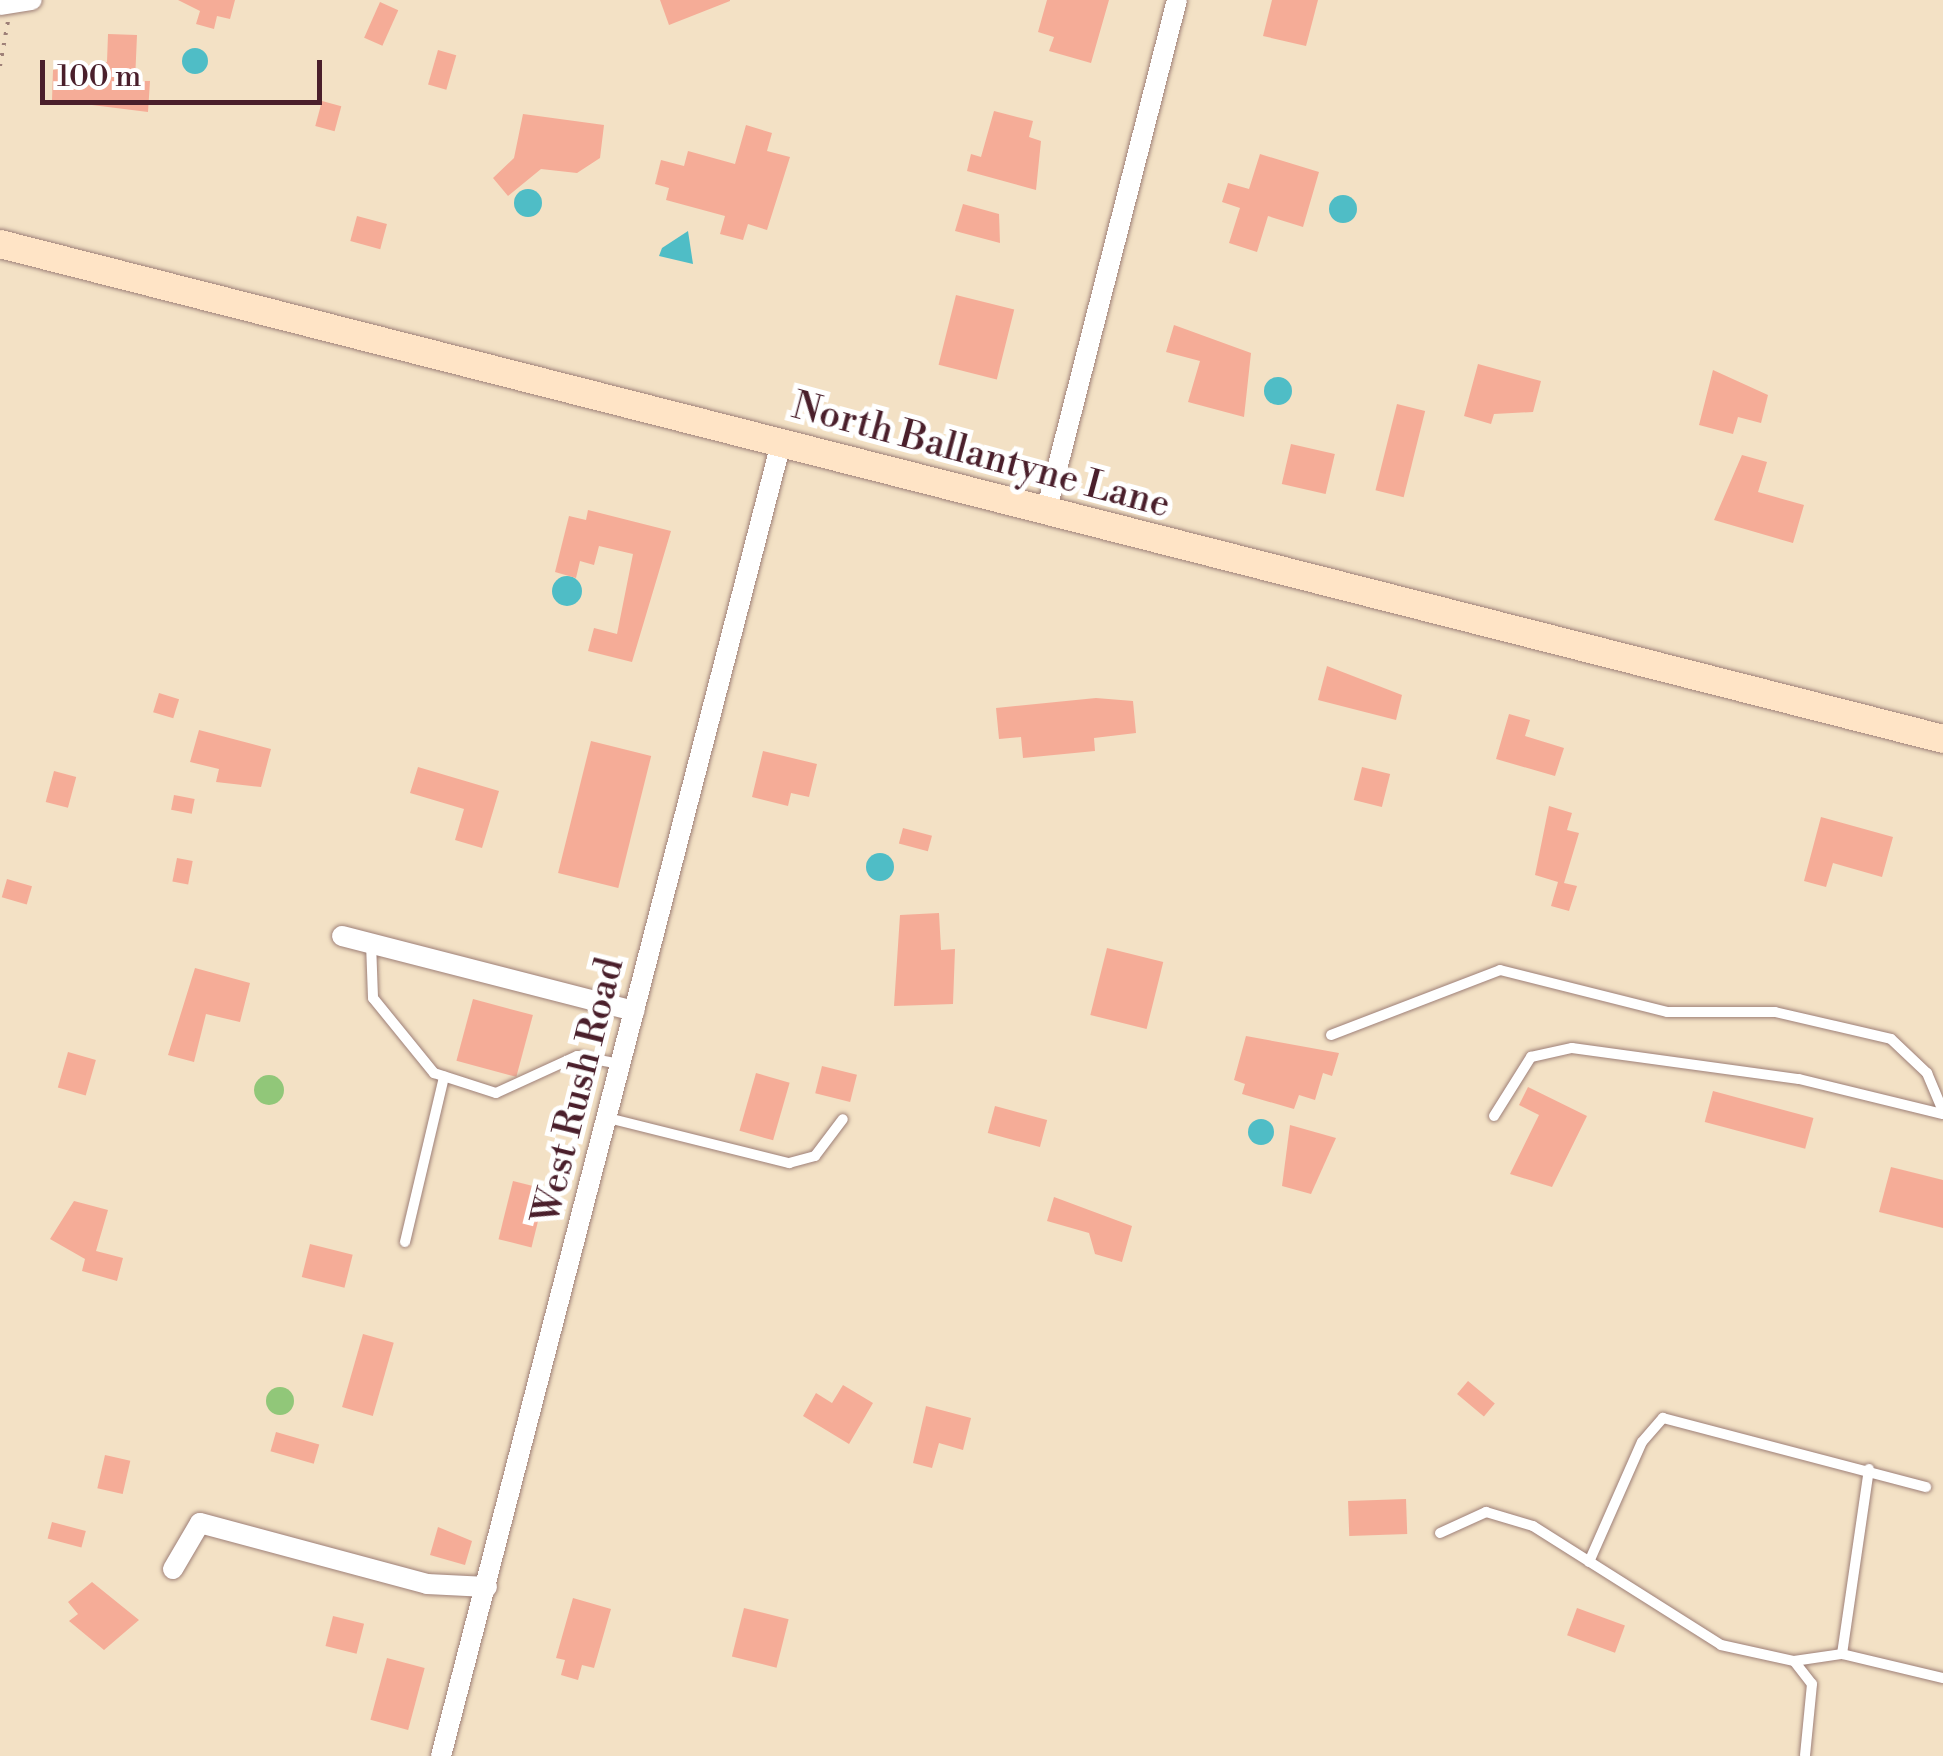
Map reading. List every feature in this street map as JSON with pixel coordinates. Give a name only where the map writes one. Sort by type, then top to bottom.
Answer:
[{"type":"street","points":[[5,10],[32,0]]},
{"type":"street","points":[[1046,512],[1177,0]]},
{"type":"street","name":"North Ballantyne Lane","points":[[0,244],[1943,739]]},
{"type":"street","name":"West Rush Road","points":[[442,1756],[781,443]]},
{"type":"street","points":[[342,936],[635,1011]]},
{"type":"street","points":[[172,1569],[200,1523],[427,1584],[487,1587]]},
{"type":"lane","points":[[371,944],[373,998],[444,1077],[496,1094],[578,1056],[622,1064]]},
{"type":"lane","points":[[1331,1035],[1500,970],[1667,1012],[1775,1012],[1891,1039],[1927,1073],[1943,1112]]},
{"type":"lane","points":[[1494,1116],[1531,1057],[1572,1048],[1681,1058],[1943,1112]]},
{"type":"lane","points":[[405,1242],[444,1077]]},
{"type":"lane","points":[[608,1118],[789,1162],[815,1156],[842,1120]]},
{"type":"lane","points":[[1589,1562],[1642,1442],[1663,1418],[1926,1487]]},
{"type":"lane","points":[[1842,1654],[1868,1469]]},
{"type":"lane","points":[[1440,1533],[1486,1512],[1533,1526],[1721,1645],[1794,1660],[1842,1654],[1943,1678]]},
{"type":"lane","points":[[1794,1660],[1812,1684],[1804,1756]]},
{"type":"path","points":[[0,66],[5,10]]},
{"type":"green space","points":[[269,1075],[279,1080],[284,1090],[279,1100],[269,1105],[259,1100],[254,1090],[259,1080]]},
{"type":"green space","points":[[280,1387],[290,1391],[294,1401],[290,1411],[280,1415],[270,1411],[266,1401],[270,1391]]},
{"type":"water","points":[[195,48],[204,52],[208,61],[204,70],[195,74],[186,70],[182,61],[186,52]]},
{"type":"water","points":[[528,189],[538,193],[542,203],[538,213],[528,217],[518,213],[514,203],[518,193]]},
{"type":"water","points":[[1343,195],[1353,199],[1357,209],[1353,219],[1343,223],[1333,219],[1329,209],[1333,199]]},
{"type":"water","points":[[688,231],[693,264],[659,256],[662,248]]},
{"type":"water","points":[[1278,377],[1288,381],[1292,391],[1288,401],[1278,405],[1268,401],[1264,391],[1268,381]]},
{"type":"water","points":[[567,576],[578,580],[582,591],[578,602],[567,606],[556,602],[552,591],[556,580]]},
{"type":"water","points":[[880,853],[890,857],[894,867],[890,877],[880,881],[870,877],[866,867],[870,857]]},
{"type":"water","points":[[1261,1119],[1270,1123],[1274,1132],[1270,1141],[1261,1145],[1252,1141],[1248,1132],[1252,1123]]},
{"type":"building","points":[[178,0],[235,0],[230,19],[217,16],[214,29],[196,24],[200,11]]},
{"type":"building","points":[[660,0],[730,0],[730,1],[669,25]]},
{"type":"building","points":[[1047,0],[1109,0],[1091,63],[1049,51],[1054,37],[1038,32]]},
{"type":"building","points":[[1272,0],[1318,0],[1306,46],[1263,36]]},
{"type":"building","points":[[380,2],[398,10],[382,46],[364,38]]},
{"type":"building","points":[[108,34],[137,35],[135,81],[150,81],[148,112],[52,100],[53,70],[107,62]]},
{"type":"building","points":[[438,50],[456,55],[446,90],[428,85]]},
{"type":"building","points":[[322,101],[341,106],[335,131],[315,126]]},
{"type":"building","points":[[994,111],[1033,121],[1029,137],[1041,141],[1036,190],[967,171],[971,154],[981,157]]},
{"type":"building","points":[[523,114],[604,125],[600,158],[577,173],[541,169],[508,196],[493,178],[514,158]]},
{"type":"building","points":[[746,125],[772,133],[767,151],[790,157],[767,230],[748,224],[743,240],[720,234],[725,216],[666,200],[669,188],[655,184],[661,160],[684,166],[688,151],[735,164]]},
{"type":"building","points":[[1260,154],[1319,172],[1303,227],[1268,216],[1257,252],[1229,243],[1240,208],[1222,202],[1228,183],[1249,189]]},
{"type":"building","points":[[963,204],[999,214],[1000,243],[955,231]]},
{"type":"building","points":[[357,216],[387,224],[380,249],[350,241]]},
{"type":"building","points":[[956,295],[1014,310],[997,379],[939,365]]},
{"type":"building","points":[[1174,325],[1251,353],[1244,417],[1188,402],[1200,361],[1166,352]]},
{"type":"building","points":[[1478,364],[1541,381],[1533,412],[1494,414],[1491,424],[1464,416]]},
{"type":"building","points":[[1713,370],[1768,395],[1761,423],[1738,417],[1733,434],[1699,425]]},
{"type":"building","points":[[1397,404],[1425,411],[1404,497],[1375,490]]},
{"type":"building","points":[[1291,444],[1335,454],[1326,494],[1282,484]]},
{"type":"building","points":[[1742,455],[1767,462],[1758,492],[1804,505],[1793,543],[1714,520]]},
{"type":"building","points":[[588,510],[671,531],[632,662],[588,651],[594,628],[617,634],[633,554],[599,546],[594,565],[580,561],[576,578],[555,572],[569,516],[586,520]]},
{"type":"building","points":[[1327,666],[1402,695],[1396,720],[1318,700]]},
{"type":"building","points":[[159,693],[179,699],[173,718],[153,712]]},
{"type":"building","points":[[1096,698],[1133,701],[1136,733],[1094,738],[1095,751],[1023,758],[1021,737],[999,739],[996,708]]},
{"type":"building","points":[[1509,714],[1530,720],[1525,736],[1564,748],[1555,776],[1496,759]]},
{"type":"building","points":[[199,730],[271,749],[261,787],[216,782],[219,769],[190,762]]},
{"type":"building","points":[[591,741],[651,756],[618,888],[558,873]]},
{"type":"building","points":[[763,751],[817,764],[809,797],[791,793],[788,806],[752,797]]},
{"type":"building","points":[[418,767],[499,791],[482,848],[455,840],[464,809],[410,793]]},
{"type":"building","points":[[1362,767],[1390,774],[1382,807],[1354,800]]},
{"type":"building","points":[[54,771],[76,777],[68,808],[46,802]]},
{"type":"building","points":[[174,795],[195,799],[192,814],[171,810]]},
{"type":"building","points":[[1549,806],[1572,813],[1567,830],[1579,833],[1564,883],[1577,886],[1569,911],[1551,906],[1558,882],[1535,875]]},
{"type":"building","points":[[1821,817],[1893,837],[1882,877],[1833,863],[1826,887],[1804,881]]},
{"type":"building","points":[[903,828],[932,836],[928,851],[899,843]]},
{"type":"building","points":[[177,858],[193,861],[188,885],[172,882]]},
{"type":"building","points":[[7,879],[32,886],[27,904],[2,897]]},
{"type":"building","points":[[939,913],[941,950],[955,949],[953,1004],[894,1006],[900,915]]},
{"type":"building","points":[[1107,948],[1163,962],[1147,1029],[1090,1015]]},
{"type":"building","points":[[195,968],[250,983],[240,1022],[206,1014],[194,1062],[168,1055]]},
{"type":"building","points":[[473,999],[533,1015],[516,1077],[456,1061]]},
{"type":"building","points":[[1246,1036],[1339,1053],[1332,1076],[1323,1073],[1315,1100],[1299,1095],[1294,1109],[1242,1094],[1245,1084],[1234,1080]]},
{"type":"building","points":[[68,1052],[96,1060],[86,1096],[58,1088]]},
{"type":"building","points":[[822,1066],[857,1075],[850,1102],[815,1093]]},
{"type":"building","points":[[756,1073],[790,1083],[773,1140],[739,1131]]},
{"type":"building","points":[[1528,1087],[1587,1116],[1552,1187],[1510,1174],[1539,1115],[1519,1105]]},
{"type":"building","points":[[1713,1091],[1813,1118],[1805,1149],[1705,1122]]},
{"type":"building","points":[[995,1106],[1047,1120],[1040,1147],[988,1133]]},
{"type":"building","points":[[1290,1125],[1336,1138],[1311,1194],[1282,1186]]},
{"type":"building","points":[[1891,1167],[1943,1180],[1943,1228],[1879,1212]]},
{"type":"building","points":[[513,1181],[546,1189],[531,1247],[498,1239]]},
{"type":"building","points":[[1054,1197],[1132,1226],[1122,1262],[1095,1254],[1089,1233],[1047,1221]]},
{"type":"building","points":[[74,1201],[108,1210],[96,1251],[123,1258],[117,1281],[82,1271],[85,1259],[50,1239]]},
{"type":"building","points":[[310,1244],[353,1255],[344,1288],[302,1277]]},
{"type":"building","points":[[363,1334],[394,1343],[373,1416],[342,1407]]},
{"type":"building","points":[[1468,1381],[1495,1403],[1484,1417],[1457,1394]]},
{"type":"building","points":[[843,1385],[873,1403],[849,1444],[803,1416],[816,1393],[832,1403]]},
{"type":"building","points":[[926,1406],[971,1418],[963,1450],[939,1443],[932,1468],[913,1463]]},
{"type":"building","points":[[276,1432],[319,1444],[314,1464],[270,1451]]},
{"type":"building","points":[[105,1455],[130,1461],[123,1494],[97,1488]]},
{"type":"building","points":[[1406,1499],[1407,1534],[1349,1536],[1348,1501]]},
{"type":"building","points":[[52,1522],[86,1531],[81,1547],[48,1538]]},
{"type":"building","points":[[438,1527],[472,1541],[465,1565],[430,1555]]},
{"type":"building","points":[[92,1582],[139,1620],[104,1650],[69,1621],[78,1614],[68,1602]]},
{"type":"building","points":[[573,1598],[611,1609],[594,1668],[582,1665],[578,1680],[561,1675],[565,1660],[556,1658]]},
{"type":"building","points":[[744,1608],[789,1619],[777,1668],[732,1657]]},
{"type":"building","points":[[1577,1608],[1625,1625],[1615,1653],[1567,1635]]},
{"type":"building","points":[[333,1616],[364,1624],[357,1654],[326,1646]]},
{"type":"building","points":[[387,1658],[425,1668],[408,1730],[370,1720]]}]
